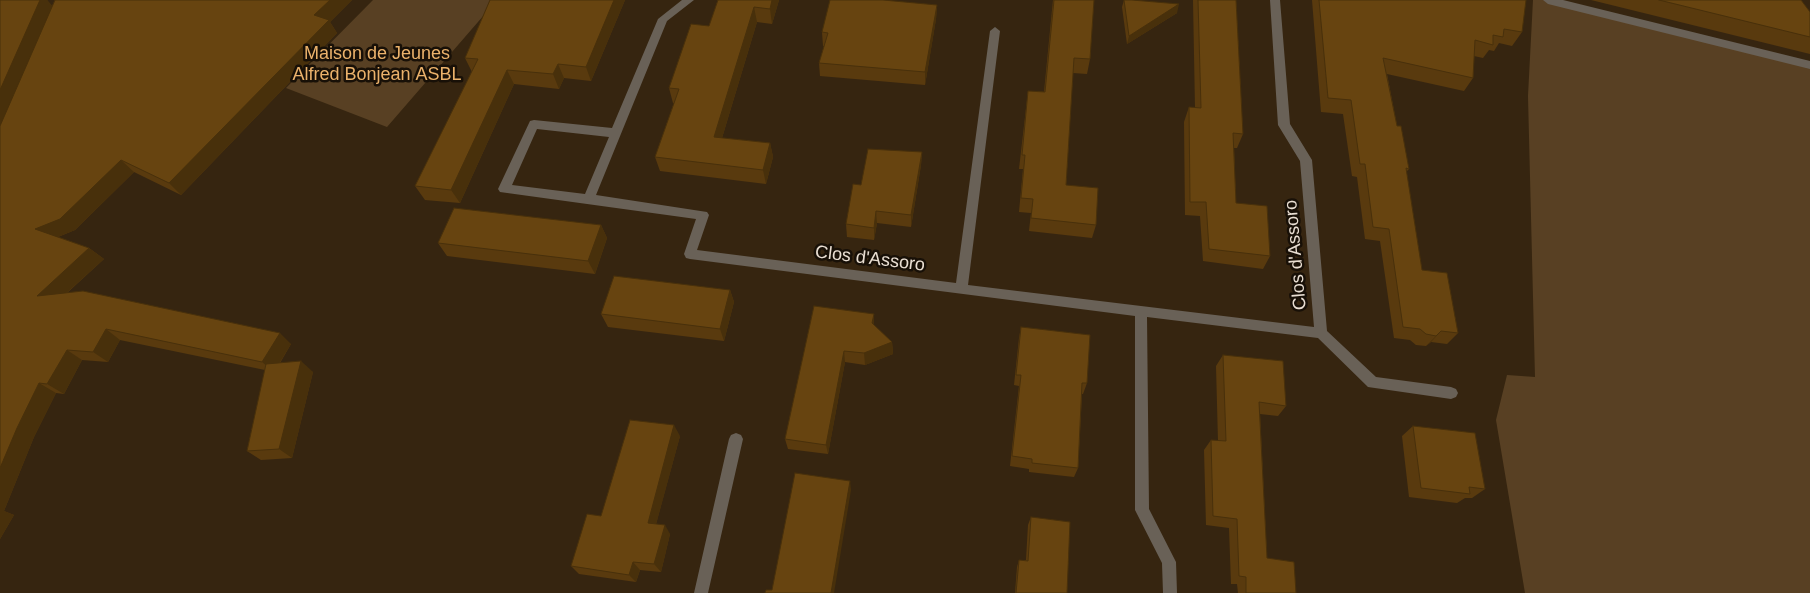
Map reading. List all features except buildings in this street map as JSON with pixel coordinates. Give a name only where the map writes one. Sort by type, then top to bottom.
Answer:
[{"type":"street","points":[[616,133],[534,124],[504,188],[589,199],[663,19],[689,0]]},
{"type":"street","name":"Clos d'Assoro","points":[[589,199],[703,215],[690,254],[1321,333],[1306,160],[1284,126],[1276,0]]},
{"type":"street","points":[[1548,0],[1810,65]]},
{"type":"street","points":[[961,289],[995,32]]},
{"type":"street","points":[[1141,311],[1142,510],[1169,562],[1170,593]]},
{"type":"street","points":[[1321,333],[1373,382],[1451,393]]},
{"type":"street","points":[[700,593],[736,439]]},
{"type":"green space","name":"Maison de Jeunes Alfred Bonjean ASBL","points":[[373,0],[497,0],[387,127],[286,88]]},
{"type":"green space","points":[[1533,0],[1548,0],[1810,65],[1810,593],[1525,593],[1496,420],[1507,375],[1535,377],[1528,96]]}]
